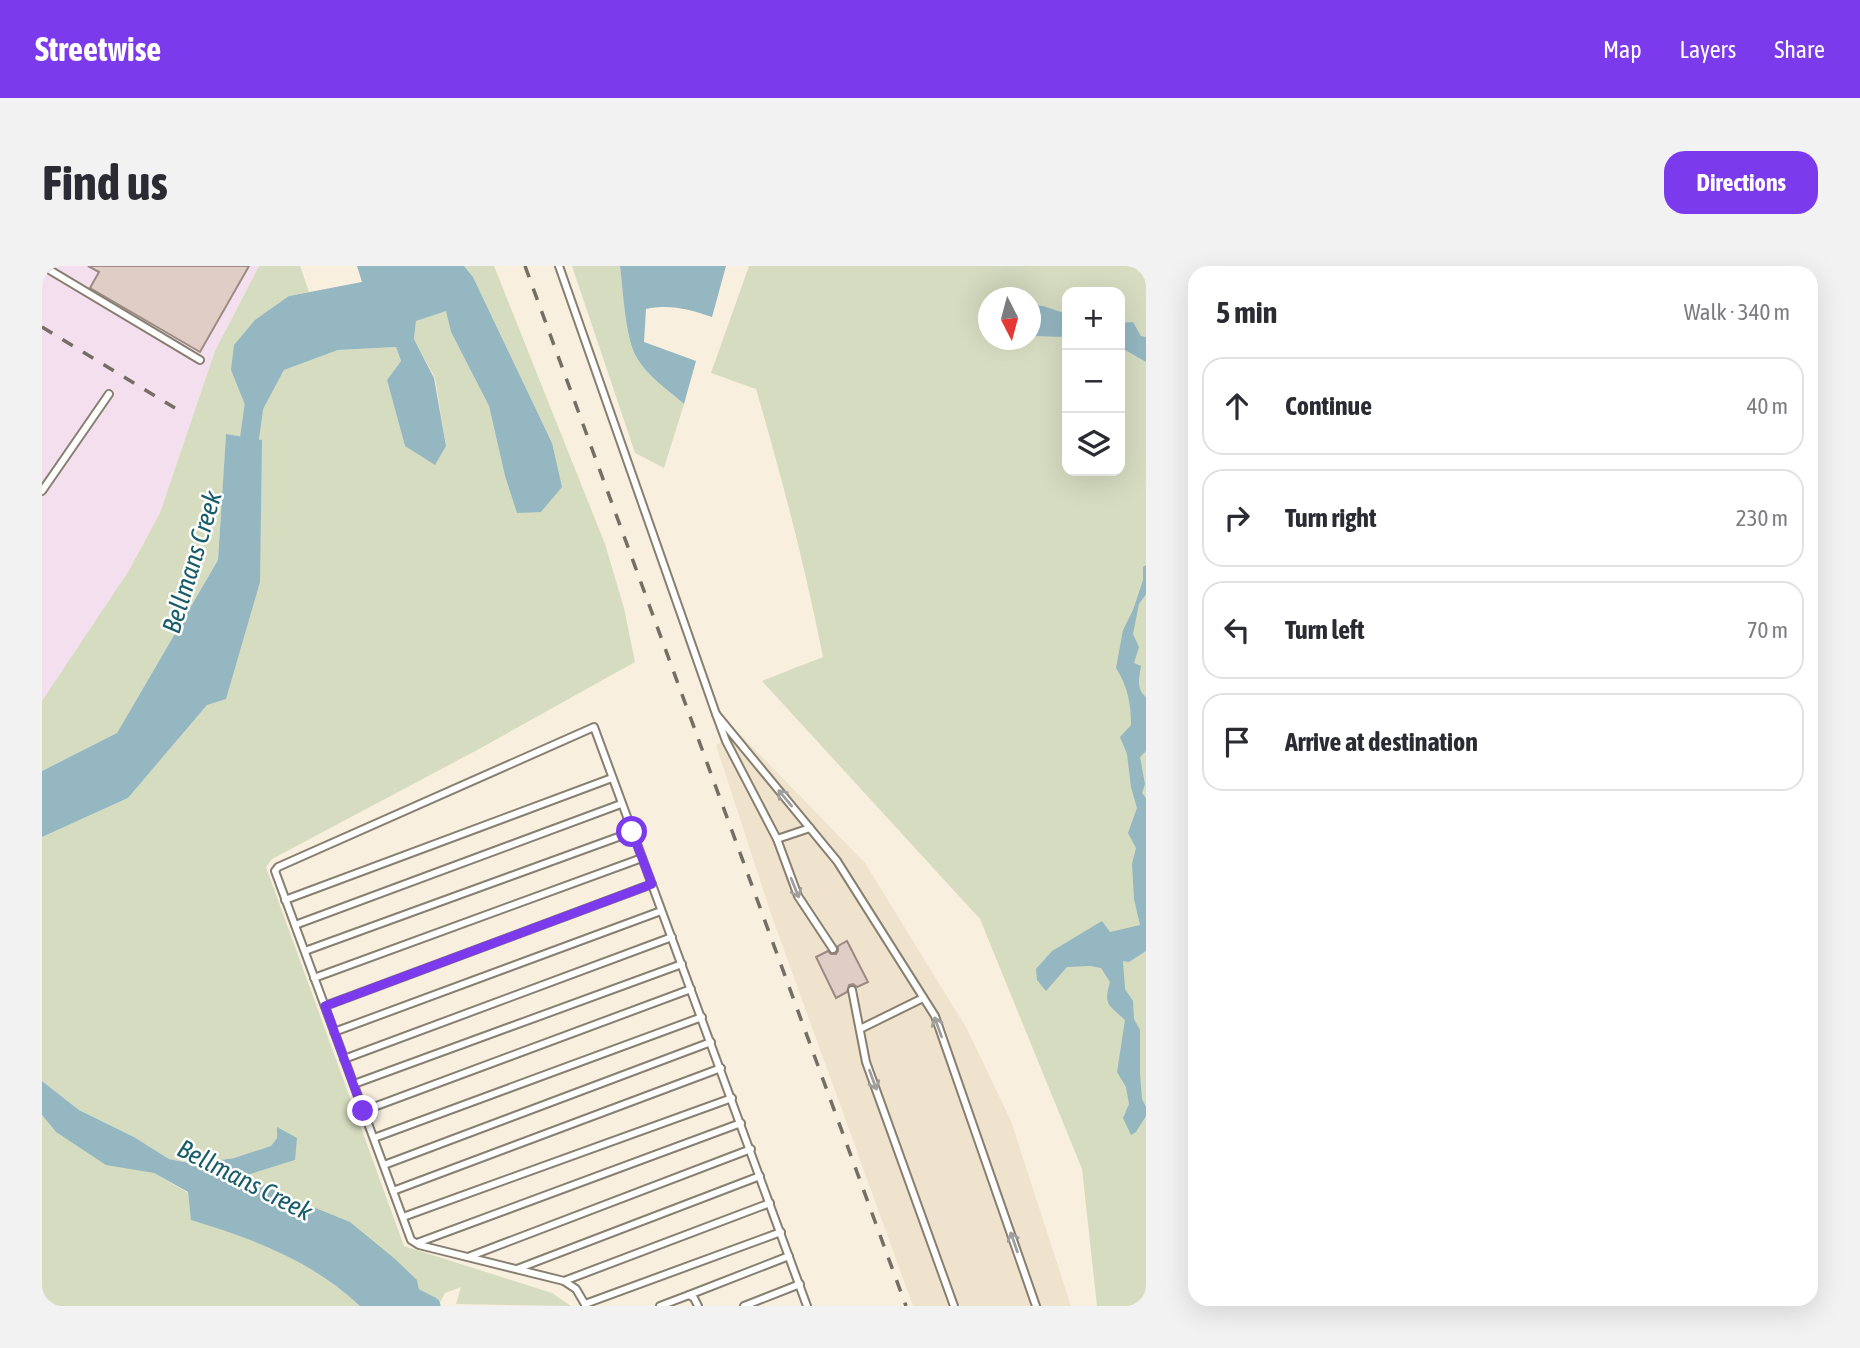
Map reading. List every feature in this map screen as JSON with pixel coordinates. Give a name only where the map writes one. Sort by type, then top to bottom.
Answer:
[{"type":"lane","points":[[43,266],[200,360]]},
{"type":"lane","points":[[559,266],[726,741],[777,839],[798,896],[833,948]]},
{"type":"lane","points":[[42,491],[109,394]]},
{"type":"lane","points":[[716,714],[837,861],[935,1016],[1036,1306]]},
{"type":"lane","points":[[780,1232],[585,1305],[576,1289],[564,1281],[411,1240],[275,871],[278,867],[594,727],[751,1149],[807,1306]]},
{"type":"lane","points":[[285,900],[612,778]]},
{"type":"lane","points":[[295,925],[621,804]]},
{"type":"lane","points":[[777,839],[810,828]]},
{"type":"lane","points":[[304,951],[632,832]]},
{"type":"lane","points":[[314,978],[642,858]]},
{"type":"lane","points":[[325,1006],[652,884]]},
{"type":"lane","points":[[334,1031],[661,911]]},
{"type":"lane","points":[[344,1059],[671,937]]},
{"type":"lane","points":[[354,1084],[682,964]]},
{"type":"lane","points":[[363,1111],[691,989]]},
{"type":"lane","points":[[852,989],[866,1062],[954,1306]]},
{"type":"lane","points":[[860,1029],[923,998]]},
{"type":"lane","points":[[374,1138],[702,1017]]},
{"type":"lane","points":[[384,1165],[711,1042]]},
{"type":"lane","points":[[393,1191],[721,1068]]},
{"type":"lane","points":[[403,1217],[732,1098]]},
{"type":"lane","points":[[417,1243],[741,1123]]},
{"type":"lane","points":[[468,1257],[751,1149]]},
{"type":"lane","points":[[517,1269],[761,1177]]},
{"type":"lane","points":[[564,1281],[770,1203]]},
{"type":"lane","points":[[660,1306],[789,1256]]},
{"type":"lane","points":[[744,1306],[800,1284]]},
{"type":"lane","points":[[689,1295],[698,1306]]},
{"type":"shaded area","points":[[42,266],[259,266],[215,351],[160,513],[128,572],[42,701]]},
{"type":"shaded area","points":[[739,733],[865,863],[967,1029],[1011,1121],[1071,1306],[913,1306],[771,914],[716,745]]},
{"type":"green space","points":[[259,266],[300,266],[309,292],[289,296],[261,413],[284,370],[338,350],[396,347],[401,361],[387,380],[405,446],[446,446],[435,378],[414,339],[416,321],[446,310],[451,332],[489,406],[505,476],[517,512],[552,443],[473,277],[464,266],[494,266],[605,544],[624,608],[635,662],[272,859],[266,867],[404,1246],[552,1293],[571,1306],[456,1304],[461,1287],[445,1293],[438,1306],[422,1306],[423,1303],[281,1194],[246,1175],[295,1160],[277,1128],[277,1138],[271,1146],[234,1158],[194,1164],[169,1159],[134,1137],[79,1110],[42,1081],[42,837],[128,798],[207,705],[261,440],[226,434],[218,560],[117,733],[42,771],[42,701],[128,572],[160,513],[215,351]]},
{"type":"green space","points":[[572,266],[620,266],[627,327],[633,350],[646,371],[684,404],[664,468],[635,453]]},
{"type":"green space","points":[[749,266],[1146,266],[1146,1306],[1097,1306],[1082,1169],[980,919],[762,681],[823,657],[809,589],[756,389],[711,373]]},
{"type":"green space","points":[[42,1115],[56,1132],[106,1164],[154,1173],[188,1193],[192,1220],[281,1253],[322,1276],[360,1306],[42,1306]]},
{"type":"water","points":[[357,266],[464,266],[473,277],[552,443],[562,487],[541,512],[517,513],[505,476],[489,406],[451,332],[446,311],[416,321],[414,339],[434,378],[446,446],[435,465],[405,446],[387,380],[401,361],[396,347],[338,350],[284,370],[261,413],[246,407],[231,370],[234,345],[255,320],[289,296],[362,282]]},
{"type":"water","points":[[620,266],[726,266],[712,317],[679,308],[646,309],[644,342],[696,361],[684,404],[646,371],[633,350],[627,327]]},
{"type":"water","points":[[1041,306],[1062,312],[1062,337],[1041,336]]},
{"type":"water","points":[[1133,322],[1141,336],[1146,337],[1146,362],[1125,350],[1125,323]]},
{"type":"water","points":[[226,434],[262,440],[260,582],[226,699],[207,705],[128,798],[42,837],[42,771],[117,733],[218,560]]},
{"type":"water","points":[[1146,565],[1146,594],[1139,604],[1133,634],[1139,647],[1134,663],[1141,666],[1139,687],[1146,697],[1146,751],[1140,757],[1145,784],[1142,793],[1146,798],[1146,951],[1129,962],[1123,961],[1125,989],[1133,1001],[1134,1019],[1140,1030],[1140,1074],[1146,1116],[1131,1135],[1123,1118],[1129,1104],[1126,1087],[1117,1072],[1125,1020],[1107,1001],[1110,982],[1101,968],[1067,967],[1046,991],[1037,980],[1036,969],[1052,951],[1102,921],[1110,932],[1140,925],[1134,899],[1132,864],[1136,848],[1128,833],[1137,808],[1127,754],[1120,737],[1131,725],[1130,710],[1126,689],[1116,668],[1123,630],[1133,610],[1143,580],[1143,567]]},
{"type":"water","points":[[42,1081],[79,1110],[134,1137],[169,1159],[194,1164],[234,1158],[271,1146],[277,1138],[277,1127],[297,1138],[295,1160],[247,1175],[281,1194],[350,1222],[417,1280],[422,1306],[360,1306],[322,1276],[281,1253],[191,1220],[188,1192],[154,1173],[106,1165],[56,1132],[42,1115]]},
{"type":"building","points":[[88,266],[249,266],[200,352],[90,288],[99,272]]},
{"type":"building","points":[[847,941],[868,982],[857,987],[849,985],[847,992],[836,998],[816,957],[828,951],[836,954],[838,946]]},
{"type":"waterway","name":"Bellmans Creek","points":[[246,463],[257,385]]},
{"type":"waterway","name":"Bellmans Creek","points":[[401,1291],[431,1306]]},
{"type":"railway","points":[[525,266],[906,1306]]},
{"type":"railway","points":[[42,327],[175,408]]},
{"type":"route","points":[[363,1111],[325,1006],[652,884],[632,832]]}]
